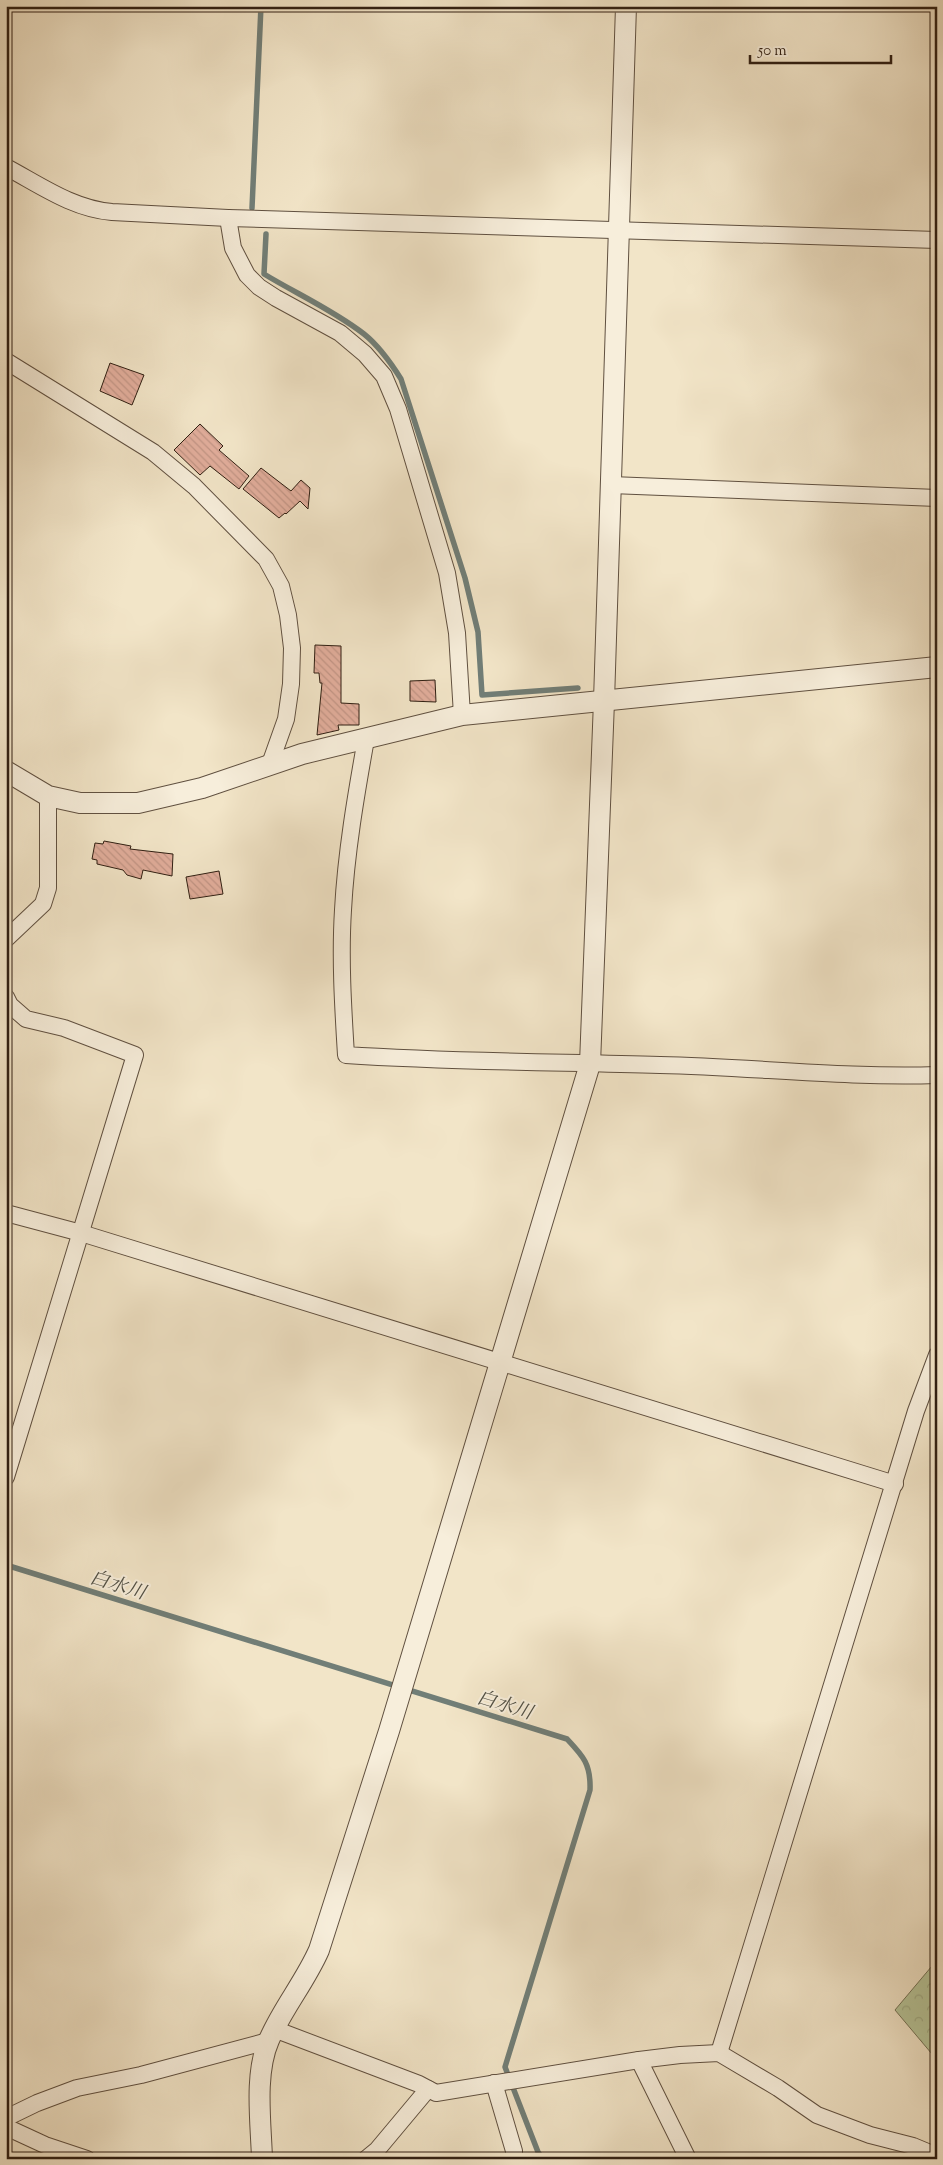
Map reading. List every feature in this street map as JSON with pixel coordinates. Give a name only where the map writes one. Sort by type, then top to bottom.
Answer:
[{"type":"street","points":[[262,2159],[261,2082],[263,2058],[271,2035],[310,1972],[319,1950],[390,1731],[590,1064],[604,701],[626,6]]},
{"type":"street","points":[[6,167],[79,206],[96,211],[228,218],[937,240]]},
{"type":"street","points":[[228,218],[233,248],[247,275],[259,288],[340,333],[365,354],[384,376],[398,409],[448,573],[457,633],[462,715]]},
{"type":"street","points":[[6,361],[153,452],[194,486],[266,558],[281,586],[288,615],[292,648],[291,684],[286,720],[270,764]]},
{"type":"street","points":[[611,485],[937,498]]},
{"type":"street","points":[[6,771],[48,796],[80,803],[138,803],[202,788],[270,764],[462,715],[937,667]]},
{"type":"street","points":[[366,739],[346,872],[342,912],[343,1005],[346,1055],[661,1065],[884,1076],[937,1075]]},
{"type":"street","points":[[6,939],[43,904],[48,888],[48,796]]},
{"type":"street","points":[[6,997],[10,1006],[26,1019],[64,1028],[135,1055],[6,1477]]},
{"type":"street","points":[[6,1213],[80,1233],[895,1484]]},
{"type":"street","points":[[719,2052],[916,1411],[937,1355]]},
{"type":"street","points":[[6,2118],[37,2103],[77,2088],[141,2075],[271,2035],[419,2084],[436,2093],[640,2060],[719,2052],[817,2114],[870,2135],[913,2146],[937,2156]]},
{"type":"street","points":[[640,2060],[688,2159]]},
{"type":"street","points":[[494,2083],[514,2152],[514,2159]]},
{"type":"street","points":[[366,2159],[377,2150],[428,2089]]},
{"type":"street","points":[[6,2127],[45,2145],[87,2159]]},
{"type":"green space","points":[[937,1960],[937,2060],[895,2010]]},
{"type":"building","points":[[110,363],[144,375],[132,405],[100,391]]},
{"type":"building","points":[[200,424],[223,446],[219,450],[249,476],[239,489],[210,466],[200,475],[174,450]]},
{"type":"building","points":[[261,468],[291,491],[301,480],[310,488],[308,509],[300,501],[279,518],[243,489]]},
{"type":"building","points":[[315,645],[341,646],[341,703],[359,704],[359,725],[338,725],[339,730],[317,735],[322,683],[320,683],[319,673],[314,673]]},
{"type":"building","points":[[435,680],[436,702],[410,701],[410,681]]},
{"type":"building","points":[[104,841],[131,846],[130,849],[173,854],[172,876],[143,870],[141,879],[127,875],[123,870],[97,864],[97,860],[92,859],[95,843],[103,844]]},
{"type":"building","points":[[219,871],[223,894],[190,899],[186,877]]},
{"type":"waterway","points":[[252,208],[261,6]]},
{"type":"waterway","points":[[266,234],[264,274],[327,310],[364,334],[375,344],[401,379],[465,578],[478,632],[482,695],[578,688]]},
{"type":"waterway","name":"白水川","points":[[6,1565],[567,1739],[573,1745],[585,1761],[589,1773],[590,1790],[505,2067],[538,2152],[543,2159]]}]
